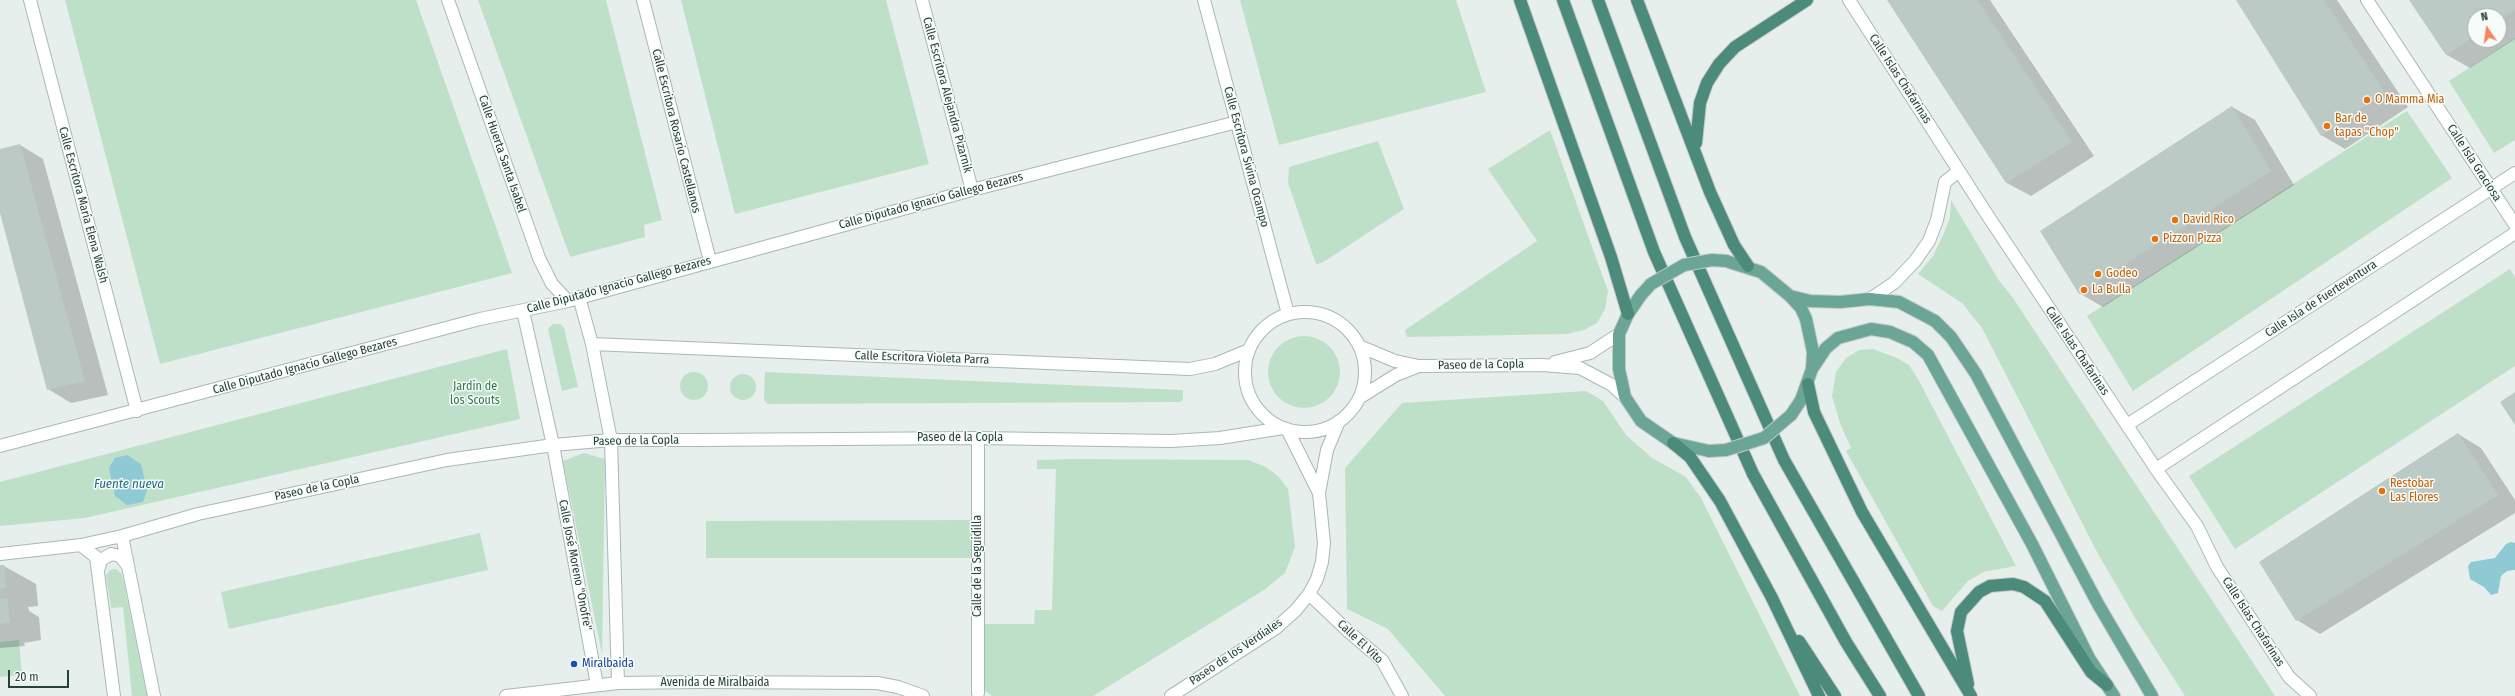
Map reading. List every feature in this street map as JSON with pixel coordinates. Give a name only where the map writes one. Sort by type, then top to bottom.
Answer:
[{"type":"highway","points":[[1520,0],[1609,252],[1628,314]]},
{"type":"highway","points":[[1563,0],[1654,252],[1754,474],[1846,642],[1880,696]]},
{"type":"highway","points":[[1598,0],[1686,237],[1784,460],[1919,696]]},
{"type":"highway","points":[[1637,0],[1710,192],[1734,245],[1748,266]]},
{"type":"highway","points":[[1697,155],[1696,130],[1698,112],[1703,93],[1713,73],[1735,47],[1808,0]]},
{"type":"highway","points":[[1808,384],[1814,412],[1862,512],[1971,695]]},
{"type":"highway","points":[[1673,443],[1690,457],[1703,474],[1772,598],[1819,696]]},
{"type":"highway","points":[[1971,695],[1957,631],[1961,612],[1979,592],[2001,584],[2024,587],[2045,601],[2091,672],[2107,685]]},
{"type":"highway","points":[[1772,598],[1835,696]]},
{"type":"main road","points":[[1726,261],[1748,266],[1761,272],[1790,296],[1801,308],[1810,335],[1813,352],[1812,369],[1808,384],[1801,400],[1791,415],[1764,438],[1726,450],[1708,451],[1673,443],[1641,421],[1625,397],[1619,369],[1619,334],[1628,314],[1641,295],[1651,284],[1684,265],[1726,261]]},
{"type":"main road","points":[[1790,296],[1818,302],[1840,302],[1870,299],[1899,302],[1919,311],[1935,321],[1951,337],[1976,374],[2098,604],[2152,696]]},
{"type":"main road","points":[[1812,369],[1826,348],[1838,338],[1871,329],[1890,332],[1913,342],[1928,355],[2032,544],[2089,658],[2114,696]]},
{"type":"street","name":"Calle Escritora María Elena Walsh","points":[[30,0],[137,411]]},
{"type":"street","name":"Calle Huerta Santa Isabel","points":[[448,0],[539,258],[552,284],[574,299],[592,344],[611,440]]},
{"type":"street","name":"Calle Escritora Rosario Castellanos","points":[[643,0],[710,261]]},
{"type":"street","name":"Calle Escritora Alejandra Pizarnik","points":[[922,0],[972,190]]},
{"type":"street","name":"Calle Escritora Sivina Ocampo","points":[[1204,0],[1288,314]]},
{"type":"street","name":"Calle Islas Chafarinas","points":[[1850,0],[1959,171],[2156,469],[2197,526],[2217,567],[2289,677],[2310,696]]},
{"type":"street","name":"Calle Isla Graciosa","points":[[2367,0],[2515,225]]},
{"type":"street","name":"Calle Diputado Ignacio Gallego Bezares","points":[[0,446],[137,411],[480,319],[574,299],[972,190],[1237,122]]},
{"type":"street","points":[[1870,299],[1894,283],[1915,261],[1929,241],[1938,220],[1945,182],[1959,171]]},
{"type":"street","name":"Calle Isla de Fuerteventura","points":[[2127,425],[2515,174]]},
{"type":"street","points":[[2156,469],[2515,233]]},
{"type":"street","points":[[522,311],[553,445]]},
{"type":"street","points":[[1304,312],[1327,316],[1337,321],[1350,332],[1359,346],[1364,363],[1364,381],[1358,398],[1350,411],[1339,421],[1314,431],[1285,429],[1266,417],[1249,396],[1245,381],[1245,365],[1249,350],[1258,334],[1271,322],[1288,314],[1304,312]]},
{"type":"street","name":"Paseo de la Copla","points":[[1542,365],[1590,353],[1619,334]]},
{"type":"street","name":"Calle Escritora Violeta Parra","points":[[592,344],[1190,369],[1215,364],[1249,350]]},
{"type":"street","name":"Paseo de la Copla","points":[[1359,346],[1379,356],[1419,366],[1542,365],[1580,368],[1612,385],[1625,397]]},
{"type":"street","name":"Paseo de la Copla","points":[[1358,398],[1396,375],[1419,366]]},
{"type":"street","name":"Paseo de los Verdiales","points":[[1171,696],[1276,628],[1296,610],[1309,594],[1317,579],[1322,562],[1324,544],[1319,493],[1327,450],[1339,421]]},
{"type":"street","name":"Paseo de la Copla","points":[[0,554],[81,544],[122,536],[198,514],[447,460],[553,445],[611,440],[978,438],[1171,441],[1220,438],[1285,429]]},
{"type":"street","name":"Paseo de los Verdiales","points":[[1285,429],[1319,493]]},
{"type":"street","name":"Calle de la Seguidilla","points":[[978,438],[978,693]]},
{"type":"street","points":[[611,440],[618,683]]},
{"type":"street","name":"Calle José Moreno \"Onofre\"","points":[[553,445],[598,685]]},
{"type":"street","points":[[122,536],[154,696]]},
{"type":"street","points":[[81,544],[93,553],[98,571],[114,696]]},
{"type":"street","points":[[98,571],[101,560],[111,554],[120,556],[128,566]]},
{"type":"street","name":"Calle El Vito","points":[[1309,594],[1349,632],[1382,660],[1402,696]]},
{"type":"street","name":"Avenida de Miralbaida","points":[[506,696],[618,683],[878,683],[898,687],[923,696]]},
{"type":"green space","points":[[65,0],[416,0],[512,273],[160,364]]},
{"type":"green space","points":[[478,0],[606,0],[662,220],[644,225],[645,237],[570,257]]},
{"type":"green space","points":[[681,0],[886,0],[929,164],[735,214]]},
{"type":"green space","points":[[1240,0],[1456,0],[1486,92],[1279,145]]},
{"type":"green space","points":[[2515,38],[2515,140],[2494,153],[2449,81],[2500,48],[2507,48],[2507,43]]},
{"type":"green space","points":[[2407,111],[2452,178],[2133,391],[2087,316]]},
{"type":"green space","points":[[1550,130],[1608,291],[1605,309],[1597,323],[1584,330],[1567,334],[1407,337],[1405,330],[1537,241],[1488,169]]},
{"type":"green space","points":[[1378,141],[1404,209],[1322,263],[1316,264],[1288,183],[1289,167]]},
{"type":"green space","points":[[1951,200],[1998,279],[2013,298],[2275,696],[2185,696],[2134,616],[2097,552],[1982,328],[1962,303],[1918,274],[1933,256],[1944,233],[1950,218]]},
{"type":"green space","points":[[2510,269],[2515,277],[2515,366],[2235,549],[2189,476]]},
{"type":"green space","points":[[553,324],[561,324],[564,328],[578,387],[562,391],[548,329]]},
{"type":"green space","points":[[1304,336],[1324,342],[1334,352],[1340,372],[1334,392],[1324,402],[1304,408],[1284,402],[1274,392],[1268,372],[1274,352],[1284,342]]},
{"type":"green space","name":"Jardín de los Scouts","points":[[507,349],[520,419],[85,518],[0,526],[0,482]]},
{"type":"green space","points":[[1873,349],[1897,358],[1909,365],[1918,379],[2016,566],[1983,572],[1968,581],[1942,611],[1933,606],[1846,451],[1851,448],[1840,423],[1832,396],[1836,372],[1846,358],[1859,350]]},
{"type":"green space","points":[[694,372],[704,376],[708,386],[704,396],[694,400],[684,396],[680,386],[684,376]]},
{"type":"green space","points":[[765,372],[1183,390],[1183,400],[1180,402],[767,404],[764,400]]},
{"type":"green space","points":[[743,374],[752,378],[756,387],[752,396],[743,400],[734,396],[730,387],[734,378]]},
{"type":"green space","points":[[1586,391],[1603,401],[1626,435],[1652,458],[1686,477],[1701,498],[1800,696],[1445,696],[1388,629],[1347,609],[1345,468],[1402,403]]},
{"type":"green space","points":[[584,453],[605,459],[602,654],[563,461]]},
{"type":"green space","points":[[1037,460],[1248,460],[1266,467],[1279,477],[1288,489],[1295,547],[1285,573],[1264,590],[1093,696],[992,696],[983,689],[983,624],[1034,624],[1035,610],[1052,610],[1056,469],[1037,469]]},
{"type":"green space","points":[[971,520],[971,558],[706,558],[706,521]]},
{"type":"green space","points":[[480,533],[488,570],[229,629],[221,592]]},
{"type":"green space","points":[[116,569],[122,574],[147,696],[132,696],[123,607],[111,608],[106,575],[110,570]]},
{"type":"green space","points":[[19,640],[22,675],[0,677],[0,642]]},
{"type":"water","name":"Fuente nueva","points":[[127,455],[141,464],[147,490],[143,502],[127,505],[115,496],[109,468],[115,458]]},
{"type":"water","points":[[2511,542],[2515,543],[2515,570],[2507,571],[2501,576],[2498,593],[2491,595],[2484,587],[2470,579],[2468,566],[2471,562],[2495,558],[2506,544]]},
{"type":"building","points":[[1887,0],[1977,0],[2072,142],[2006,183]]},
{"type":"building","points":[[2236,0],[2324,0],[2385,93],[2321,136]]},
{"type":"building","points":[[2409,0],[2515,0],[2515,10],[2507,16],[2507,8],[2467,8],[2467,41],[2446,55]]},
{"type":"building","points":[[2232,106],[2271,171],[2079,294],[2040,231]]},
{"type":"building","points":[[20,144],[85,381],[47,390],[0,213],[0,149]]},
{"type":"building","points":[[2515,392],[2515,425],[2500,402]]},
{"type":"building","points":[[2458,433],[2498,495],[2296,621],[2259,562]]},
{"type":"building","points":[[0,565],[4,565],[6,588],[0,589]]},
{"type":"building","points":[[0,598],[7,598],[10,622],[0,624]]},
{"type":"place","name":"O Mamma Mia","points":[[2367,100]]},
{"type":"place","name":"Bar de tapas \"Chop\"","points":[[2327,126]]},
{"type":"place","name":"David Rico","points":[[2175,220]]},
{"type":"place","name":"Pizzon Pizza","points":[[2155,239]]},
{"type":"place","name":"Godeo","points":[[2098,274]]},
{"type":"place","name":"La Bulla","points":[[2084,290]]},
{"type":"place","name":"Restobar Las Flores","points":[[2382,491]]},
{"type":"place","name":"Miralbaida","points":[[574,664]]}]
